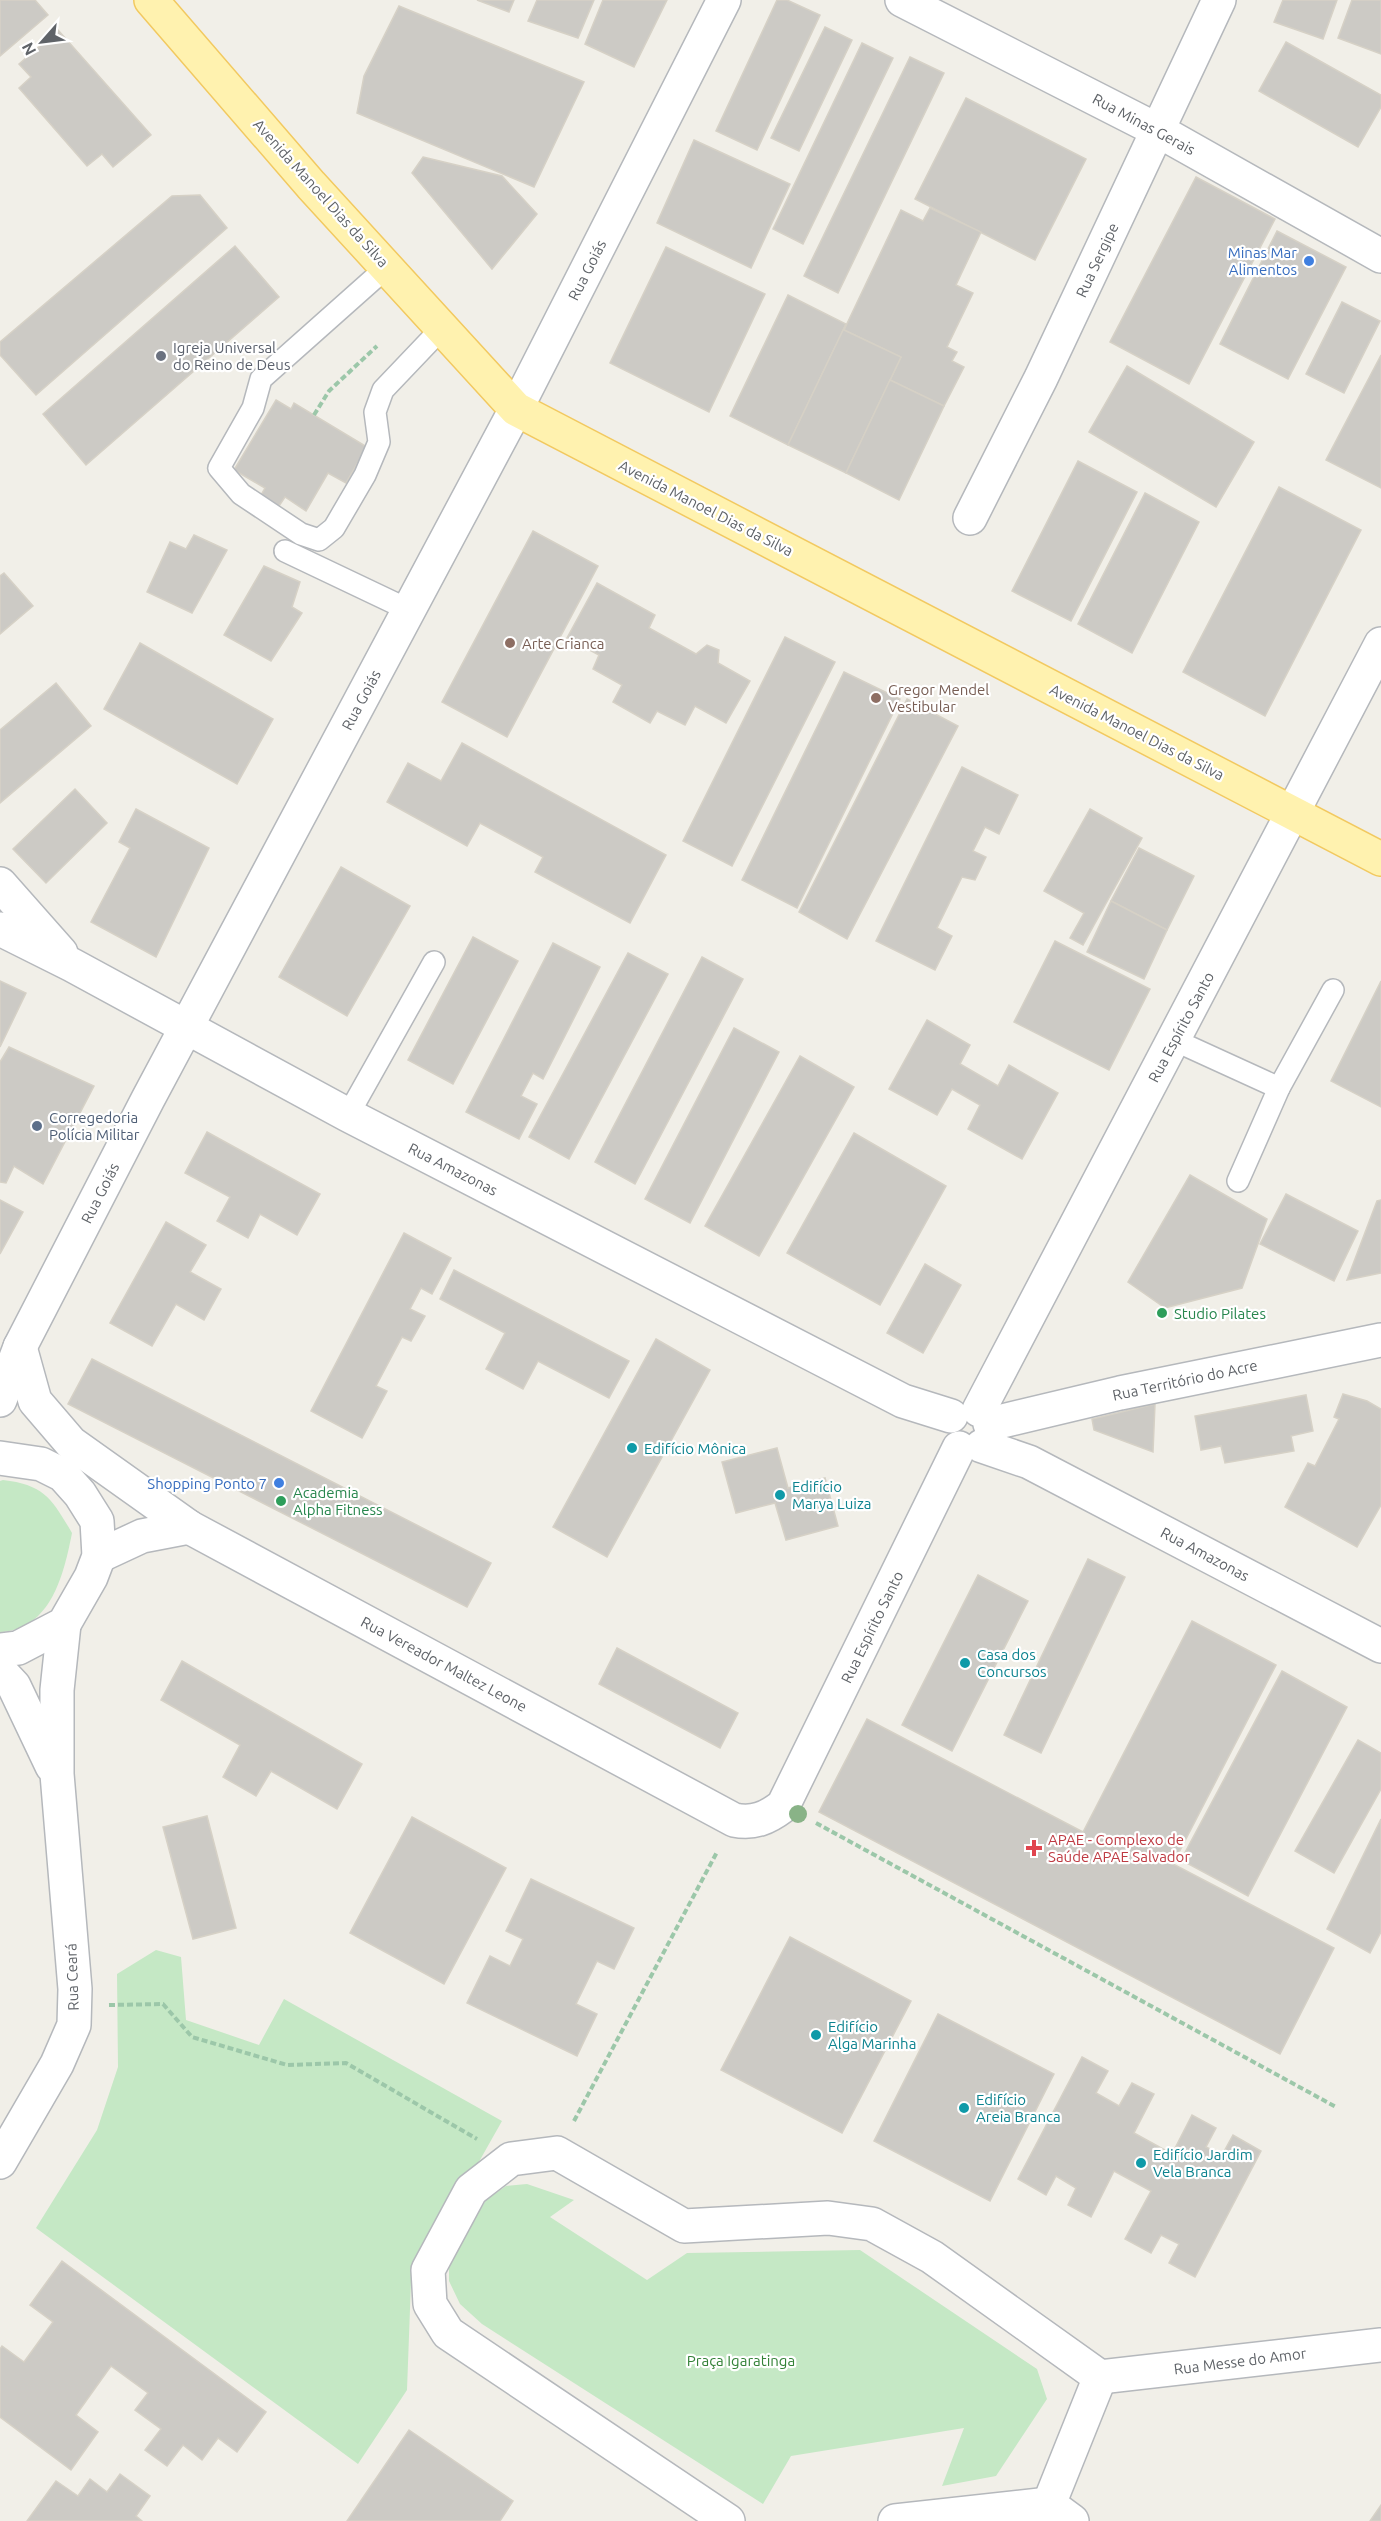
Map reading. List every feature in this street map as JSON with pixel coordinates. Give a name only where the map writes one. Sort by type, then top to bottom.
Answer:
[{"type":"main road","name":"Avenida Manoel Dias da Silva","points":[[151,0],[311,184],[516,409],[1381,859]]},
{"type":"street","name":"Rua Goiás","points":[[0,1400],[20,1347],[186,1027],[516,409],[724,0]]},
{"type":"street","name":"Rua Minas Gerais","points":[[902,0],[1159,131],[1381,256]]},
{"type":"street","name":"Rua Sergipe","points":[[970,518],[1041,378],[1219,0]]},
{"type":"street","name":"Rua Espírito Santo","points":[[783,1806],[971,1429],[1381,644]]},
{"type":"street","points":[[0,884],[72,965]]},
{"type":"street","name":"Rua Amazonas","points":[[0,929],[72,965],[348,1116],[910,1403],[971,1429],[1029,1462],[1381,1646]]},
{"type":"street","name":"Rua Território do Acre","points":[[971,1429],[1120,1393],[1381,1340]]},
{"type":"street","name":"Rua Vereador Maltez Leone","points":[[20,1347],[35,1401],[71,1443],[189,1527],[734,1820]]},
{"type":"street","points":[[0,1458],[41,1464],[63,1475],[80,1494],[97,1521],[99,1556],[91,1577],[64,1624],[18,1648],[0,1650]]},
{"type":"street","points":[[99,1556],[142,1536],[189,1527]]},
{"type":"street","name":"Rua Ceará","points":[[0,2162],[57,2064],[74,2025],[75,2006],[57,1774],[57,1690],[64,1624]]},
{"type":"street","name":"Rua Ceará","points":[[0,1671],[14,1686],[57,1774]]},
{"type":"street","points":[[734,1820],[757,1821],[769,1817],[783,1806]]},
{"type":"street","points":[[728,2521],[448,2332],[430,2304],[428,2270],[471,2190],[511,2159],[557,2153],[684,2226],[828,2218],[872,2224],[932,2257],[1100,2377],[1060,2513],[896,2521]]},
{"type":"street","name":"Rua Messe do Amor","points":[[1100,2377],[1381,2345]]},
{"type":"lane","points":[[387,267],[261,379],[253,408],[219,468],[241,494],[301,534],[319,540],[334,528],[365,475],[379,442],[375,412],[383,390],[443,327]]},
{"type":"lane","points":[[285,551],[409,610]]},
{"type":"lane","points":[[348,1116],[434,962]]},
{"type":"lane","points":[[1238,1181],[1279,1088],[1333,990]]},
{"type":"lane","points":[[1174,1040],[1279,1088]]},
{"type":"path","points":[[314,415],[329,391],[377,346]]},
{"type":"path","points":[[783,1806],[1336,2107]]},
{"type":"path","points":[[557,2153],[734,1820]]},
{"type":"path","points":[[75,2006],[163,2004],[192,2037],[287,2064],[346,2063],[511,2159]]},
{"type":"green space","points":[[0,1481],[29,1486],[46,1496],[59,1511],[72,1533],[59,1582],[43,1611],[32,1621],[17,1629],[0,1632]]},
{"type":"green space","points":[[156,1950],[181,1957],[186,2020],[259,2045],[284,1999],[502,2121],[411,2282],[407,2390],[358,2464],[36,2228],[97,2130],[118,2067],[117,1974]]},
{"type":"green space","name":"Praça Igaratinga","points":[[527,2184],[574,2200],[550,2217],[647,2280],[687,2253],[860,2250],[1037,2369],[1047,2399],[996,2476],[942,2486],[964,2428],[791,2456],[763,2504],[482,2324],[460,2304],[449,2281],[449,2262],[486,2200],[506,2186]]},
{"type":"building","points":[[0,0],[35,0],[48,15],[0,56]]},
{"type":"building","points":[[477,0],[514,0],[509,12]]},
{"type":"building","points":[[537,0],[594,0],[578,38],[528,21]]},
{"type":"building","points":[[603,0],[667,0],[634,67],[585,44]]},
{"type":"building","points":[[777,0],[787,0],[820,15],[757,150],[716,131]]},
{"type":"building","points":[[1283,0],[1337,0],[1323,39],[1274,22]]},
{"type":"building","points":[[1352,0],[1381,0],[1381,54],[1338,38]]},
{"type":"building","points":[[399,6],[584,82],[534,187],[357,113],[364,76]]},
{"type":"building","points":[[825,27],[852,40],[799,151],[771,138]]},
{"type":"building","points":[[58,30],[151,135],[113,167],[102,154],[87,166],[19,88],[31,77],[19,64]]},
{"type":"building","points":[[1286,42],[1381,95],[1381,107],[1358,147],[1259,91]]},
{"type":"building","points":[[862,43],[893,58],[803,244],[773,229]]},
{"type":"building","points":[[910,57],[944,73],[838,293],[804,276]]},
{"type":"building","points":[[966,98],[1086,159],[1035,260],[915,199]]},
{"type":"building","points":[[694,140],[790,184],[751,268],[657,223]]},
{"type":"building","points":[[423,157],[502,176],[537,214],[492,269],[412,173]]},
{"type":"building","points":[[1196,177],[1275,219],[1189,384],[1110,342]]},
{"type":"building","points":[[200,195],[227,228],[36,395],[0,355],[0,342],[172,196]]},
{"type":"building","points":[[930,208],[981,232],[956,285],[973,293],[947,347],[957,352],[952,361],[964,367],[944,406],[890,380],[901,357],[844,330],[901,210],[923,221]]},
{"type":"building","points":[[1277,231],[1346,267],[1288,379],[1220,344]]},
{"type":"building","name":"Igreja Universal do Reino de Deus","points":[[235,246],[279,297],[86,465],[43,414]]},
{"type":"building","points":[[666,247],[765,294],[709,412],[610,363]]},
{"type":"building","points":[[788,295],[846,324],[788,445],[730,416]]},
{"type":"building","points":[[1342,302],[1380,321],[1344,393],[1306,374]]},
{"type":"building","points":[[846,324],[844,330],[901,357],[846,473],[788,445]]},
{"type":"building","points":[[1381,355],[1381,488],[1326,460]]},
{"type":"building","points":[[1127,366],[1254,442],[1216,507],[1089,432]]},
{"type":"building","points":[[890,380],[944,406],[899,500],[846,473]]},
{"type":"building","points":[[276,400],[291,409],[294,403],[367,447],[346,483],[328,473],[306,511],[285,497],[279,506],[261,495],[265,488],[234,470]]},
{"type":"building","points":[[1078,461],[1137,492],[1071,621],[1012,591]]},
{"type":"building","points":[[1279,487],[1361,530],[1265,716],[1183,672]]},
{"type":"building","points":[[1145,493],[1199,522],[1132,653],[1078,624]]},
{"type":"building","points":[[533,531],[598,566],[507,737],[442,702]]},
{"type":"building","points":[[194,535],[227,550],[192,613],[147,592],[170,542],[186,549]]},
{"type":"building","points":[[264,566],[300,582],[292,607],[302,613],[271,661],[224,635]]},
{"type":"building","points":[[4,573],[33,606],[0,634],[0,576]]},
{"type":"building","points":[[597,583],[655,615],[649,628],[696,654],[707,645],[719,650],[718,663],[750,681],[726,723],[695,706],[685,725],[657,711],[650,723],[613,702],[622,685],[593,669],[599,655],[567,638]]},
{"type":"building","points":[[785,637],[835,662],[732,866],[683,841]]},
{"type":"building","points":[[140,643],[273,719],[237,784],[104,709]]},
{"type":"building","points":[[844,672],[900,699],[797,908],[742,880]]},
{"type":"building","points":[[56,683],[91,726],[0,803],[0,730]]},
{"type":"building","points":[[907,699],[958,726],[847,939],[799,912]]},
{"type":"building","points":[[462,743],[666,855],[630,923],[535,872],[543,857],[480,823],[467,846],[387,802],[408,763],[441,781]]},
{"type":"building","points":[[962,767],[1018,795],[999,834],[985,827],[973,851],[986,857],[975,880],[962,877],[937,928],[952,936],[935,970],[876,941]]},
{"type":"building","points":[[75,789],[107,823],[46,883],[13,849]]},
{"type":"building","points":[[136,809],[209,848],[156,957],[91,922],[130,848],[119,842]]},
{"type":"building","points":[[1090,809],[1142,838],[1083,945],[1070,938],[1084,913],[1044,891]]},
{"type":"building","points":[[1139,848],[1194,876],[1167,930],[1111,901]]},
{"type":"building","points":[[341,867],[410,906],[347,1016],[279,977]]},
{"type":"building","points":[[1111,901],[1167,930],[1144,979],[1087,952]]},
{"type":"building","points":[[473,937],[518,961],[453,1084],[408,1060]]},
{"type":"building","points":[[1055,941],[1150,989],[1109,1070],[1014,1022]]},
{"type":"building","points":[[553,943],[600,967],[543,1079],[533,1073],[521,1096],[537,1104],[519,1139],[466,1112]]},
{"type":"building","points":[[628,953],[668,974],[569,1159],[529,1137]]},
{"type":"building","points":[[702,957],[743,979],[635,1184],[595,1162]]},
{"type":"building","points":[[0,981],[26,993],[0,1047]]},
{"type":"building","points":[[1381,981],[1381,1107],[1331,1081]]},
{"type":"building","points":[[927,1020],[970,1045],[960,1064],[998,1086],[1009,1065],[1058,1093],[1022,1159],[968,1129],[980,1105],[952,1089],[937,1115],[889,1089]]},
{"type":"building","points":[[734,1028],[779,1052],[690,1223],[645,1199]]},
{"type":"building","name":"Corregedoria Polícia Militar","points":[[9,1047],[94,1086],[43,1184],[14,1166],[6,1183],[0,1182],[0,1062]]},
{"type":"building","points":[[800,1056],[854,1087],[759,1256],[705,1226]]},
{"type":"building","points":[[207,1132],[320,1194],[297,1235],[260,1214],[248,1238],[217,1221],[230,1197],[185,1173]]},
{"type":"building","points":[[854,1133],[946,1186],[880,1305],[787,1253]]},
{"type":"building","points":[[1190,1175],[1267,1219],[1242,1288],[1165,1308],[1128,1282]]},
{"type":"building","points":[[1286,1194],[1358,1231],[1334,1281],[1260,1244]]},
{"type":"building","points":[[0,1200],[23,1212],[0,1254]]},
{"type":"building","points":[[1381,1200],[1381,1273],[1347,1280],[1377,1201]]},
{"type":"building","points":[[166,1222],[206,1245],[190,1272],[221,1289],[204,1320],[176,1304],[152,1346],[110,1323]]},
{"type":"building","points":[[404,1233],[451,1258],[432,1294],[421,1288],[410,1309],[425,1316],[411,1341],[402,1337],[376,1386],[387,1391],[362,1438],[311,1411]]},
{"type":"building","points":[[925,1264],[961,1285],[923,1353],[887,1333]]},
{"type":"building","points":[[454,1270],[629,1361],[609,1398],[538,1361],[523,1389],[486,1369],[505,1333],[440,1299]]},
{"type":"building","name":"Edifício Mônica","points":[[656,1339],[710,1370],[607,1557],[553,1527]]},
{"type":"building","name":"Shopping Ponto 7","points":[[92,1359],[491,1563],[467,1607],[68,1404]]},
{"type":"building","points":[[1343,1394],[1367,1401],[1381,1409],[1381,1505],[1357,1547],[1285,1507],[1308,1463],[1315,1466],[1339,1419],[1334,1417]]},
{"type":"building","points":[[1306,1395],[1313,1431],[1291,1436],[1294,1451],[1225,1463],[1221,1446],[1201,1450],[1195,1416]]},
{"type":"building","points":[[1155,1404],[1153,1452],[1094,1430],[1092,1419]]},
{"type":"building","name":"Edifício Marya Luiza","points":[[777,1448],[788,1488],[825,1478],[838,1526],[786,1540],[775,1503],[736,1513],[722,1462]]},
{"type":"building","points":[[1088,1559],[1125,1577],[1041,1753],[1004,1735]]},
{"type":"building","name":"Casa dos Concursos","points":[[978,1575],[1028,1601],[952,1751],[902,1725]]},
{"type":"building","name":"APAE - Complexo de Saúde APAE Salvador","points":[[1192,1621],[1276,1665],[1173,1864],[1334,1948],[1280,2054],[819,1812],[867,1719],[1083,1832]]},
{"type":"building","points":[[617,1648],[738,1713],[720,1748],[599,1684]]},
{"type":"building","points":[[182,1661],[362,1764],[337,1809],[271,1771],[256,1796],[223,1777],[240,1745],[161,1700]]},
{"type":"building","points":[[1282,1671],[1347,1707],[1248,1896],[1181,1860]]},
{"type":"building","points":[[1358,1740],[1381,1753],[1381,1789],[1334,1873],[1295,1851]]},
{"type":"building","points":[[207,1816],[236,1928],[193,1939],[163,1827]]},
{"type":"building","points":[[412,1817],[506,1868],[444,1984],[350,1933]]},
{"type":"building","points":[[1381,1819],[1381,1932],[1370,1953],[1327,1929]]},
{"type":"building","points":[[531,1879],[634,1928],[614,1969],[597,1961],[576,2004],[597,2014],[577,2056],[467,2003],[490,1956],[510,1966],[523,1939],[506,1931]]},
{"type":"building","name":"Edifício Alga Marinha","points":[[790,1937],[911,2001],[842,2133],[721,2070]]},
{"type":"building","name":"Edifício Areia Branca","points":[[938,2014],[1054,2074],[990,2201],[874,2141]]},
{"type":"building","name":"Edifício Jardim Vela Branca","points":[[1082,2057],[1108,2071],[1096,2093],[1119,2106],[1132,2083],[1154,2094],[1134,2133],[1172,2154],[1192,2115],[1216,2128],[1206,2147],[1222,2155],[1233,2135],[1261,2151],[1195,2277],[1169,2263],[1179,2244],[1161,2235],[1151,2253],[1125,2239],[1151,2191],[1114,2171],[1091,2217],[1068,2205],[1076,2188],[1056,2176],[1046,2195],[1018,2179]]},
{"type":"building","points":[[62,2261],[266,2412],[237,2452],[218,2438],[202,2460],[183,2445],[167,2466],[145,2450],[161,2429],[135,2410],[148,2393],[111,2366],[76,2415],[98,2432],[71,2470],[0,2417],[0,2349],[2,2346],[24,2362],[53,2322],[30,2305]]},
{"type":"building","points":[[409,2430],[513,2501],[500,2521],[347,2521]]},
{"type":"building","points":[[120,2474],[150,2496],[136,2516],[142,2521],[27,2521],[56,2481],[78,2496],[90,2479],[107,2492]]},
{"type":"building","points":[[1381,2505],[1381,2521],[1370,2521]]},
{"type":"place","name":"Minas Mar Alimentos","points":[[1309,261]]},
{"type":"place","name":"Igreja Universal do Reino de Deus","points":[[161,356]]},
{"type":"place","name":"Arte Crianca","points":[[510,643]]},
{"type":"place","name":"Gregor Mendel Vestibular","points":[[876,698]]},
{"type":"place","name":"Corregedoria Polícia Militar","points":[[37,1126]]},
{"type":"place","name":"Studio Pilates","points":[[1162,1313]]},
{"type":"place","name":"Edifício Mônica","points":[[632,1448]]},
{"type":"place","name":"Shopping Ponto 7","points":[[279,1483]]},
{"type":"place","name":"Edifício Marya Luiza","points":[[780,1495]]},
{"type":"place","name":"Academia Alpha Fitness","points":[[281,1501]]},
{"type":"place","name":"Casa dos Concursos","points":[[965,1663]]},
{"type":"place","name":"APAE - Complexo de Saúde APAE Salvador","points":[[1034,1848]]},
{"type":"place","name":"Edifício Alga Marinha","points":[[816,2035]]},
{"type":"place","name":"Edifício Areia Branca","points":[[964,2108]]},
{"type":"place","name":"Edifício Jardim Vela Branca","points":[[1141,2163]]}]
